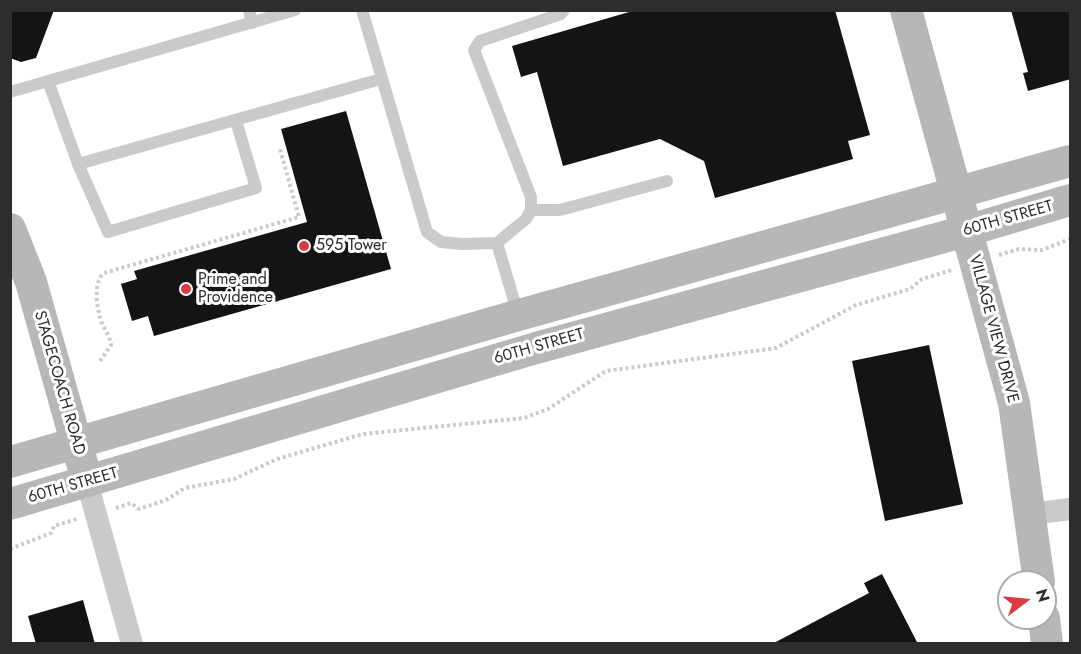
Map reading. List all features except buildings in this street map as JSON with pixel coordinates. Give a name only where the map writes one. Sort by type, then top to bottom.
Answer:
[{"type":"street","name":"VILLAGE VIEW DRIVE","points":[[906,10],[1014,403],[1038,570]]},
{"type":"street","points":[[10,462],[519,315],[1071,161]]},
{"type":"street","name":"60TH STREET","points":[[10,504],[536,348],[966,231],[1071,200]]},
{"type":"street","name":"STAGECOACH ROAD","points":[[10,229],[31,282],[132,644]]},
{"type":"street","points":[[1031,514],[1071,509]]},
{"type":"lane","points":[[10,92],[250,17],[295,10]]},
{"type":"lane","points":[[362,10],[427,232],[441,242],[462,244],[497,243],[526,219],[531,210],[531,197],[474,50],[480,40],[561,14],[564,10]]},
{"type":"lane","points":[[78,164],[381,79]]},
{"type":"lane","points":[[48,81],[78,164],[108,232],[256,188],[236,121]]},
{"type":"lane","points":[[531,210],[560,210],[667,181]]},
{"type":"lane","points":[[497,243],[519,315]]},
{"type":"path","points":[[100,361],[111,345],[100,316],[98,280],[104,273],[299,217],[280,149]]},
{"type":"path","points":[[1019,249],[1042,250],[1071,239]]},
{"type":"path","points":[[131,503],[139,509],[166,500],[185,488],[234,479],[277,459],[363,434],[524,418],[548,410],[606,371],[776,348],[856,305],[910,289],[922,279]]},
{"type":"path","points":[[10,549],[51,533],[54,526]]},
{"type":"place","name":"595 Tower","points":[[304,246]]},
{"type":"place","name":"Prime and Providence","points":[[186,289]]}]
